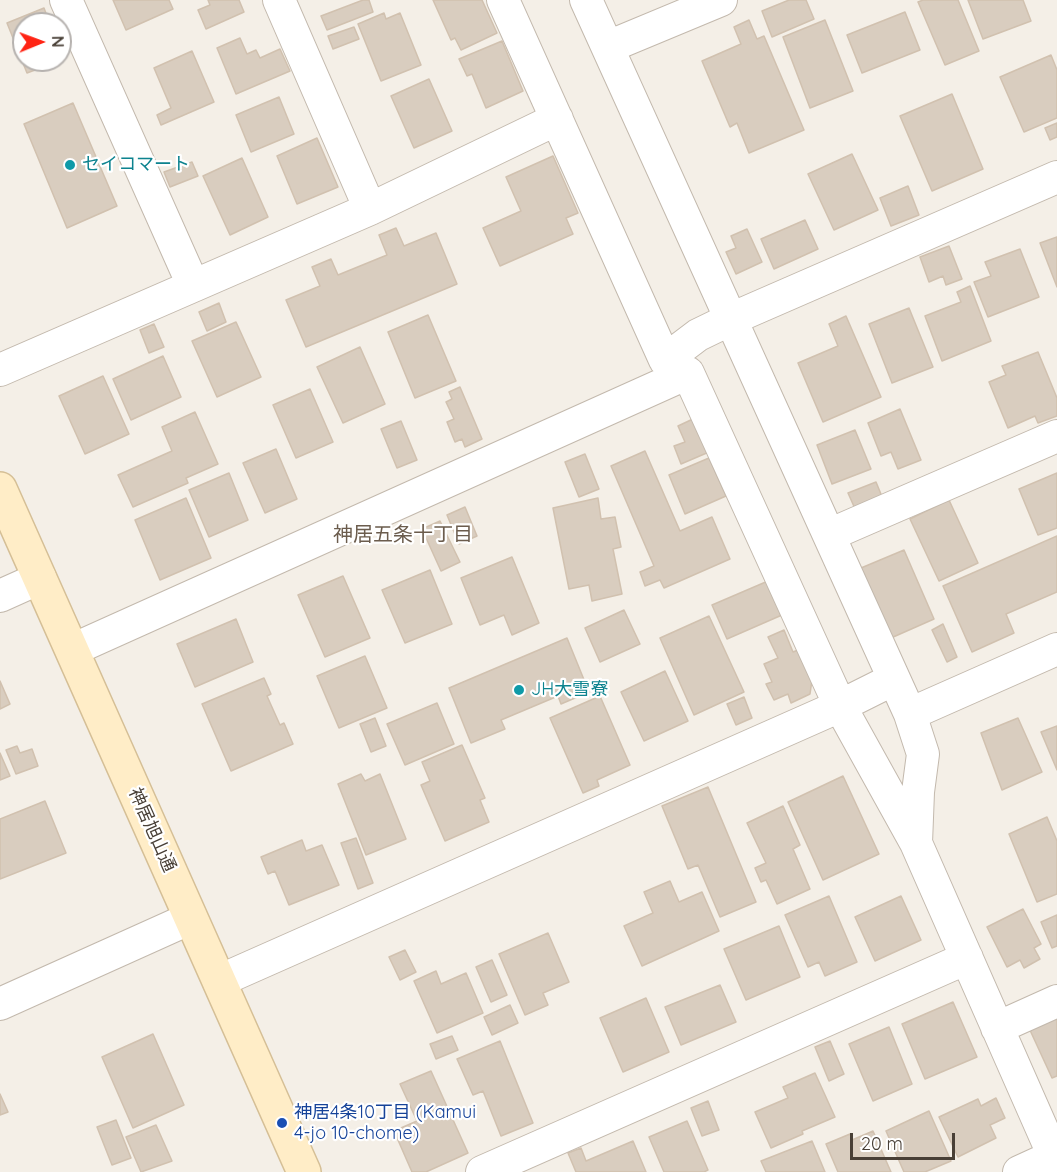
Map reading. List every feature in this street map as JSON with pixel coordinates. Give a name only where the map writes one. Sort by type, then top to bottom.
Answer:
[{"type":"street","points":[[66,0],[193,285]]},
{"type":"street","points":[[279,0],[370,209]]},
{"type":"street","points":[[503,0],[556,119],[840,705],[916,843],[1056,1160],[1019,1172]]},
{"type":"street","points":[[586,0],[910,714],[923,754],[918,792],[916,843]]},
{"type":"street","points":[[608,47],[721,0]]},
{"type":"street","points":[[0,370],[370,209],[556,119]]},
{"type":"street","points":[[72,650],[677,366],[698,335],[731,319],[1057,177]]},
{"type":"street","points":[[829,535],[1057,436]]},
{"type":"street","name":"神居旭山通","points":[[0,489],[304,1172]]},
{"type":"street","points":[[0,596],[40,578]]},
{"type":"street","points":[[910,714],[1057,649]]},
{"type":"street","points":[[219,981],[894,679]]},
{"type":"street","points":[[0,1004],[191,918]]},
{"type":"street","points":[[482,1172],[967,958]]},
{"type":"street","points":[[997,1028],[1057,1001]]},
{"type":"building","points":[[113,0],[169,0],[173,9],[126,30]]},
{"type":"building","points":[[208,0],[239,0],[244,12],[206,29],[198,10],[210,5]]},
{"type":"building","points":[[363,0],[369,0],[373,12],[327,30],[321,16]]},
{"type":"building","points":[[433,0],[482,0],[497,33],[461,50],[455,38],[451,40]]},
{"type":"building","points":[[789,0],[806,0],[814,19],[772,37],[762,11]]},
{"type":"building","points":[[958,0],[979,51],[945,65],[918,2]]},
{"type":"building","points":[[968,0],[1023,0],[1031,21],[983,39]]},
{"type":"building","points":[[44,8],[46,12],[34,12]]},
{"type":"building","points":[[905,12],[920,50],[862,73],[847,35]]},
{"type":"building","points":[[384,13],[386,19],[400,13],[421,65],[381,81],[358,24]]},
{"type":"building","points":[[749,20],[757,39],[764,36],[804,130],[749,153],[737,123],[730,127],[702,61],[741,44],[734,27]]},
{"type":"building","points":[[825,20],[853,91],[810,108],[783,37]]},
{"type":"building","points":[[12,21],[12,36],[7,23]]},
{"type":"building","points":[[354,27],[359,39],[333,49],[328,36]]},
{"type":"building","points":[[240,38],[247,54],[256,50],[260,58],[280,49],[290,71],[236,94],[217,48]]},
{"type":"building","points":[[502,41],[523,91],[486,108],[472,74],[467,76],[459,59]]},
{"type":"building","points":[[192,51],[214,102],[161,125],[157,115],[171,108],[154,68]]},
{"type":"building","points":[[1051,55],[1057,70],[1057,118],[1024,132],[1000,77]]},
{"type":"building","points":[[429,79],[452,131],[414,148],[391,96]]},
{"type":"building","points":[[952,94],[983,169],[932,191],[900,116]]},
{"type":"building","points":[[279,97],[294,134],[251,152],[236,115]]},
{"type":"building","name":"セイコマート","points":[[73,103],[117,206],[67,228],[24,124]]},
{"type":"building","points":[[1057,123],[1057,137],[1050,140],[1045,128]]},
{"type":"building","points":[[317,138],[338,187],[297,204],[277,156]]},
{"type":"building","points":[[852,154],[878,210],[834,230],[808,174]]},
{"type":"building","points":[[553,156],[578,213],[566,218],[573,234],[500,266],[483,228],[521,211],[506,177]]},
{"type":"building","points":[[242,158],[268,217],[230,235],[203,176]]},
{"type":"building","points":[[192,162],[198,176],[170,187],[164,172]]},
{"type":"building","points":[[908,186],[919,215],[891,226],[880,198]]},
{"type":"building","points":[[805,220],[818,249],[774,269],[761,239]]},
{"type":"building","points":[[396,228],[404,246],[436,233],[457,284],[306,347],[286,300],[320,286],[312,267],[331,259],[338,275],[387,255],[379,235]]},
{"type":"building","points":[[747,229],[762,262],[736,274],[726,252],[736,248],[731,236]]},
{"type":"building","points":[[1057,237],[1057,287],[1040,243]]},
{"type":"building","points":[[949,246],[962,279],[946,285],[943,276],[929,282],[920,257]]},
{"type":"building","points":[[1020,249],[1039,297],[988,317],[974,282],[991,276],[985,262]]},
{"type":"building","points":[[970,286],[991,341],[942,361],[925,316],[961,302],[957,292]]},
{"type":"building","points":[[219,303],[226,322],[207,331],[199,312]]},
{"type":"building","points":[[909,308],[933,367],[892,383],[869,324]]},
{"type":"building","points":[[428,315],[456,381],[415,398],[388,332]]},
{"type":"building","points":[[846,316],[881,397],[823,422],[798,363],[838,346],[829,324]]},
{"type":"building","points":[[236,322],[261,377],[217,397],[192,341]]},
{"type":"building","points":[[154,324],[164,347],[149,353],[140,330]]},
{"type":"building","points":[[360,347],[385,404],[343,423],[317,367]]},
{"type":"building","points":[[1038,352],[1057,398],[1057,416],[1038,423],[1035,416],[1008,428],[989,382],[1006,375],[1002,366]]},
{"type":"building","points":[[163,356],[181,397],[131,420],[113,379]]},
{"type":"building","points":[[103,376],[129,434],[85,454],[59,396]]},
{"type":"building","points":[[460,387],[482,439],[465,447],[462,439],[455,442],[447,422],[454,419],[446,402],[452,399],[449,392]]},
{"type":"building","points":[[310,389],[333,442],[296,458],[273,405]]},
{"type":"building","points":[[900,409],[921,460],[898,469],[891,452],[881,456],[868,423]]},
{"type":"building","points":[[195,412],[218,464],[186,478],[188,483],[133,507],[118,475],[172,451],[162,427]]},
{"type":"building","points":[[695,418],[709,452],[681,464],[674,446],[685,442],[678,426]]},
{"type":"building","points":[[401,421],[417,460],[397,468],[381,429]]},
{"type":"building","points":[[855,430],[871,469],[832,484],[817,445]]},
{"type":"building","points":[[276,449],[297,499],[265,513],[243,463]]},
{"type":"building","points":[[645,451],[680,531],[712,517],[730,559],[664,588],[660,580],[645,586],[640,572],[654,566],[611,466]]},
{"type":"building","points":[[585,454],[599,489],[579,497],[565,462]]},
{"type":"building","points":[[709,458],[726,496],[685,514],[669,475]]},
{"type":"building","points":[[229,473],[248,520],[209,537],[189,490]]},
{"type":"building","points":[[1057,473],[1057,528],[1038,535],[1019,489]]},
{"type":"building","points":[[876,482],[883,499],[856,511],[848,493]]},
{"type":"building","points":[[186,498],[211,558],[160,580],[135,520]]},
{"type":"building","points":[[598,498],[601,519],[615,517],[621,547],[613,549],[622,594],[592,601],[589,585],[569,589],[553,508]]},
{"type":"building","points":[[949,500],[978,563],[939,581],[910,519]]},
{"type":"building","points":[[465,507],[477,536],[459,544],[447,515]]},
{"type":"building","points":[[440,521],[460,562],[441,571],[422,529]]},
{"type":"building","points":[[1057,536],[1057,592],[1006,614],[1014,633],[972,652],[943,586]]},
{"type":"building","points":[[904,550],[934,619],[891,638],[861,568]]},
{"type":"building","points":[[512,557],[539,623],[512,635],[504,615],[480,625],[461,578]]},
{"type":"building","points":[[430,570],[452,624],[405,643],[382,590]]},
{"type":"building","points":[[343,576],[370,638],[325,657],[298,595]]},
{"type":"building","points":[[768,581],[782,615],[727,639],[712,605]]},
{"type":"building","points":[[624,610],[640,644],[600,662],[585,628]]},
{"type":"building","points":[[709,616],[744,692],[694,715],[660,638]]},
{"type":"building","points":[[236,619],[253,662],[195,687],[177,644]]},
{"type":"building","points":[[943,624],[957,657],[947,662],[932,630]]},
{"type":"building","points":[[784,630],[793,652],[798,650],[812,680],[810,694],[791,703],[788,694],[774,700],[766,684],[772,682],[764,664],[778,658],[768,637]]},
{"type":"building","name":"JH大雪寮","points":[[567,638],[589,692],[561,704],[558,696],[501,720],[505,729],[471,743],[449,688]]},
{"type":"building","points":[[365,656],[387,708],[339,728],[317,676]]},
{"type":"building","points":[[665,671],[688,721],[644,741],[621,692]]},
{"type":"building","points":[[264,678],[271,694],[267,696],[280,725],[284,723],[293,744],[231,771],[202,704]]},
{"type":"building","points":[[0,681],[10,704],[0,709]]},
{"type":"building","name":"JH大雪寮","points":[[600,696],[630,765],[597,780],[599,786],[583,793],[550,718]]},
{"type":"building","points":[[744,697],[752,718],[736,725],[727,704]]},
{"type":"building","points":[[437,703],[454,744],[405,765],[387,724]]},
{"type":"building","points":[[375,718],[386,746],[371,752],[360,724]]},
{"type":"building","points":[[1018,718],[1042,772],[1002,790],[981,733]]},
{"type":"building","points":[[1057,726],[1057,770],[1041,732]]},
{"type":"building","points":[[462,745],[485,798],[480,800],[489,822],[445,841],[421,785],[430,781],[422,762]]},
{"type":"building","points":[[17,746],[20,753],[32,749],[38,766],[16,774],[6,750]]},
{"type":"building","points":[[0,753],[10,776],[0,780]]},
{"type":"building","points":[[361,774],[365,781],[380,774],[406,839],[366,855],[338,784]]},
{"type":"building","points":[[843,776],[879,854],[823,880],[788,802]]},
{"type":"building","points":[[708,787],[756,902],[720,917],[698,865],[688,869],[662,806]]},
{"type":"building","points":[[45,801],[66,853],[0,879],[0,819]]},
{"type":"building","points":[[783,806],[800,845],[793,849],[810,889],[777,904],[766,880],[761,882],[755,868],[766,863],[747,823]]},
{"type":"building","points":[[1047,817],[1057,841],[1057,894],[1037,902],[1009,834]]},
{"type":"building","points":[[356,838],[373,883],[358,889],[341,843]]},
{"type":"building","points":[[302,840],[306,851],[322,845],[339,885],[289,905],[275,871],[268,874],[261,857]]},
{"type":"building","points":[[670,881],[679,902],[702,892],[719,931],[642,966],[624,926],[653,913],[644,892]]},
{"type":"building","points":[[829,896],[857,962],[825,976],[819,962],[808,967],[785,915]]},
{"type":"building","points":[[901,896],[921,940],[875,961],[855,917]]},
{"type":"building","points":[[1023,909],[1041,944],[1034,948],[1040,959],[1024,968],[1020,960],[1007,967],[987,927]]},
{"type":"building","points":[[1057,915],[1057,946],[1052,948],[1041,922]]},
{"type":"building","points":[[779,926],[800,977],[746,1000],[724,949]]},
{"type":"building","points":[[548,933],[569,982],[543,993],[548,1005],[525,1015],[499,954]]},
{"type":"building","points":[[405,950],[416,972],[400,980],[389,957]]},
{"type":"building","points":[[492,960],[507,995],[491,1002],[476,967]]},
{"type":"building","points":[[436,971],[441,984],[466,973],[483,1013],[437,1033],[414,981]]},
{"type":"building","points":[[720,985],[736,1022],[681,1045],[665,1007]]},
{"type":"building","points":[[646,998],[669,1052],[623,1072],[600,1018]]},
{"type":"building","points":[[953,1002],[977,1057],[925,1079],[902,1024]]},
{"type":"building","points":[[510,1005],[518,1023],[492,1035],[484,1017]]},
{"type":"building","points":[[1057,1015],[1057,1076],[1052,1078],[1029,1028]]},
{"type":"building","points":[[889,1027],[912,1084],[873,1101],[849,1044]]},
{"type":"building","points":[[153,1034],[184,1105],[133,1128],[102,1057]]},
{"type":"building","points":[[452,1036],[458,1050],[436,1059],[430,1044]]},
{"type":"building","points":[[500,1041],[533,1123],[501,1136],[483,1091],[473,1095],[457,1059]]},
{"type":"building","points":[[830,1041],[844,1074],[829,1081],[815,1047]]},
{"type":"building","points":[[431,1071],[468,1153],[426,1172],[412,1172],[394,1131],[417,1121],[400,1084]]},
{"type":"building","points":[[815,1073],[835,1117],[771,1148],[755,1112],[788,1098],[783,1087]]},
{"type":"building","points":[[0,1094],[8,1112],[0,1115]]},
{"type":"building","points":[[996,1098],[1005,1118],[990,1125],[996,1138],[958,1157],[939,1117],[978,1099],[981,1106]]},
{"type":"building","points":[[708,1101],[719,1130],[702,1136],[691,1108]]},
{"type":"building","points":[[929,1111],[951,1161],[925,1172],[904,1172],[886,1131]]},
{"type":"building","points":[[116,1120],[131,1158],[112,1165],[97,1127]]},
{"type":"building","points":[[687,1121],[708,1170],[704,1172],[664,1172],[649,1137]]},
{"type":"building","points":[[156,1125],[172,1161],[141,1172],[126,1137]]},
{"type":"building","points":[[873,1131],[891,1172],[838,1172],[826,1144],[850,1134],[852,1140]]},
{"type":"building","points":[[633,1141],[646,1172],[576,1172],[568,1153],[581,1148],[586,1161]]},
{"type":"building","points":[[812,1141],[825,1172],[766,1172],[761,1161]]},
{"type":"place","name":"セイコマート","points":[[70,165]]},
{"type":"place","name":"JH大雪寮","points":[[519,690]]},
{"type":"place","name":"神居4条10丁目 (Kamui 4-jo 10-chome)","points":[[282,1123]]},
{"type":"district","name":"神居五条十丁目","points":[[403,535]]}]
